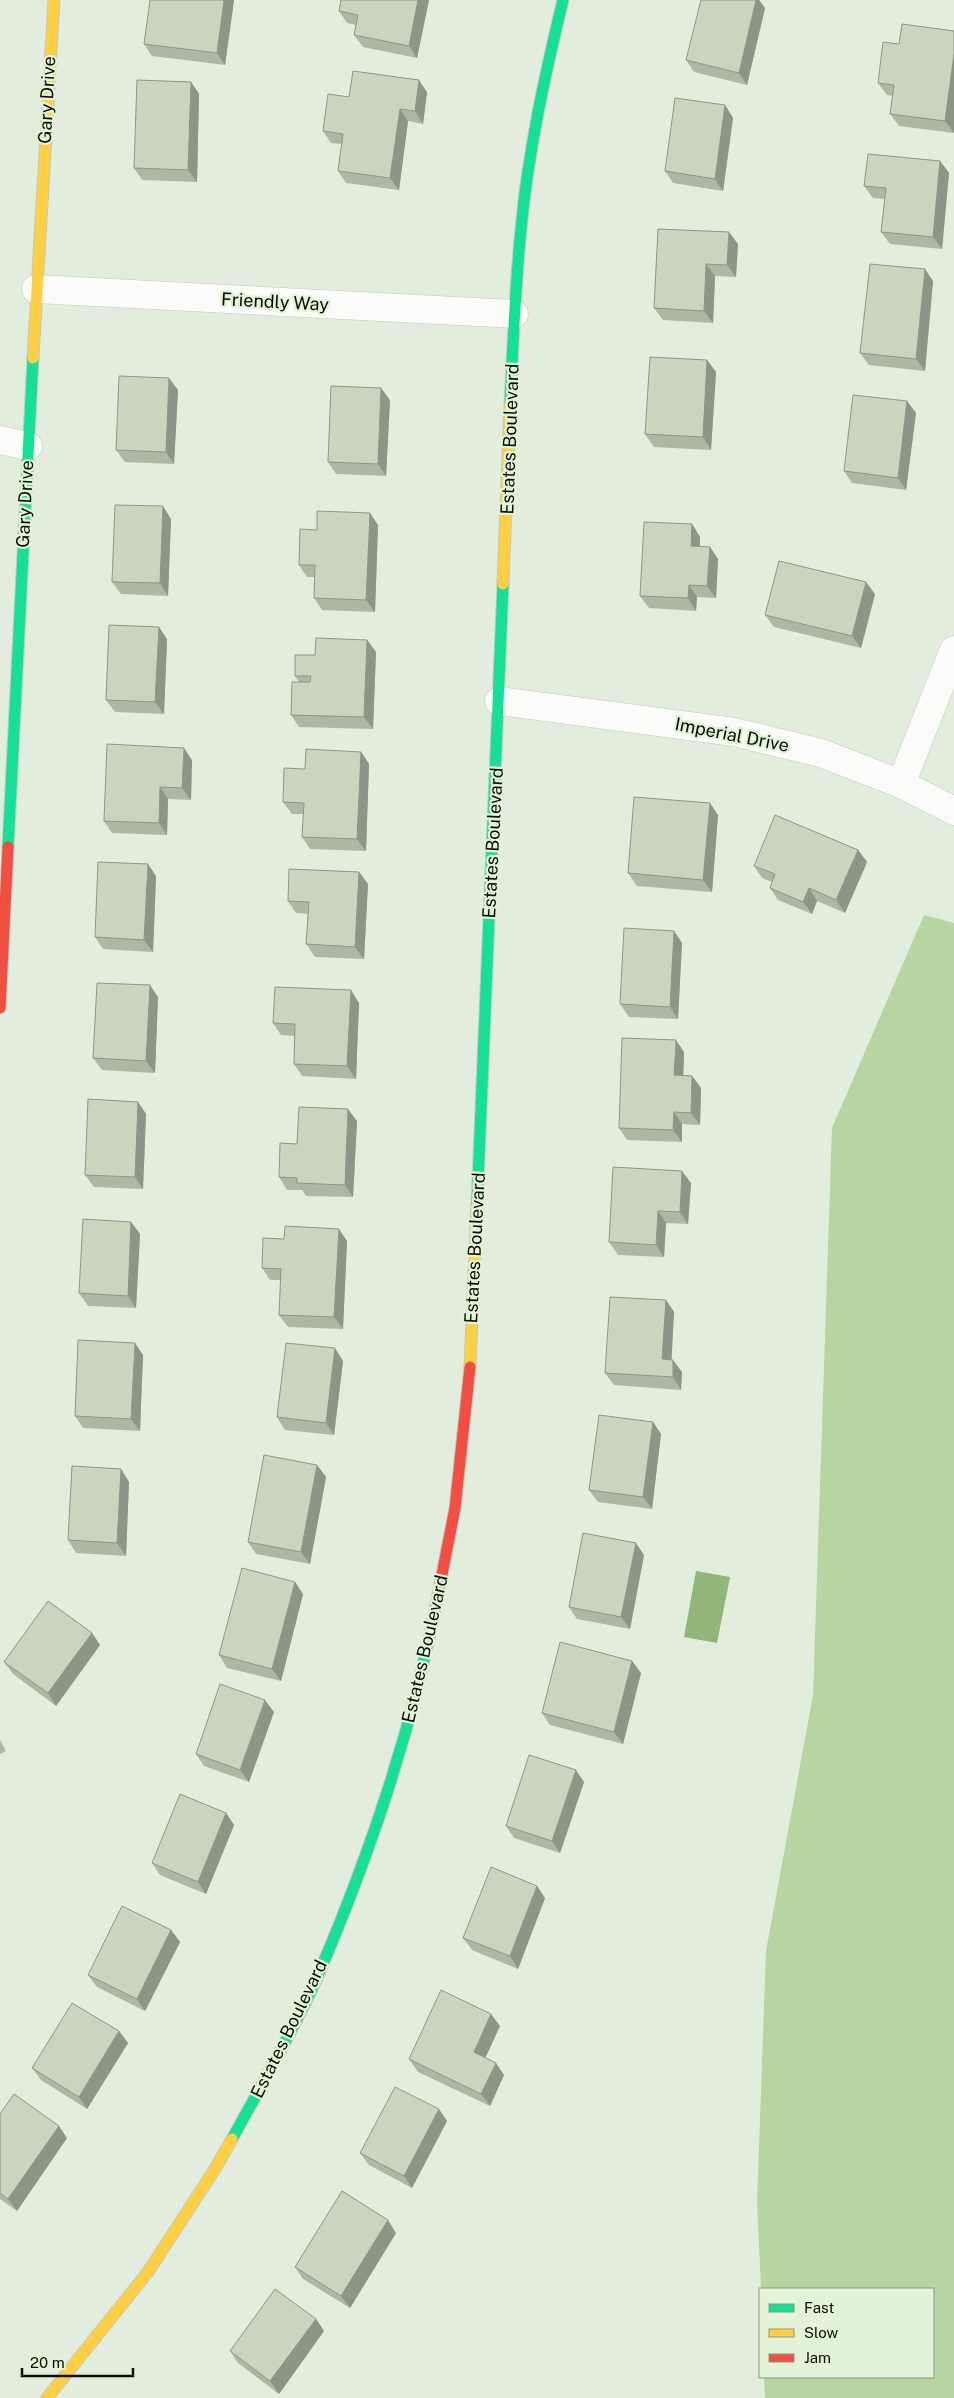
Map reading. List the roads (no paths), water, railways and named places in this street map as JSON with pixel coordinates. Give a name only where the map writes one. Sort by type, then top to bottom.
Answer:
[{"type":"street","name":"Estates Boulevard","points":[[47,2398],[148,2272],[215,2169],[275,2062],[316,1979],[363,1865],[393,1777],[426,1659],[455,1508],[469,1385],[514,314],[521,227],[542,87],[563,0]]},
{"type":"street","name":"Gary Drive","points":[[0,1008],[36,290],[48,3]]},
{"type":"street","name":"Friendly Way","points":[[36,290],[514,314]]},
{"type":"street","points":[[0,440],[28,446]]},
{"type":"street","points":[[901,784],[954,650]]},
{"type":"street","name":"Imperial Drive","points":[[499,701],[734,732],[821,753],[901,784],[954,811]]}]
